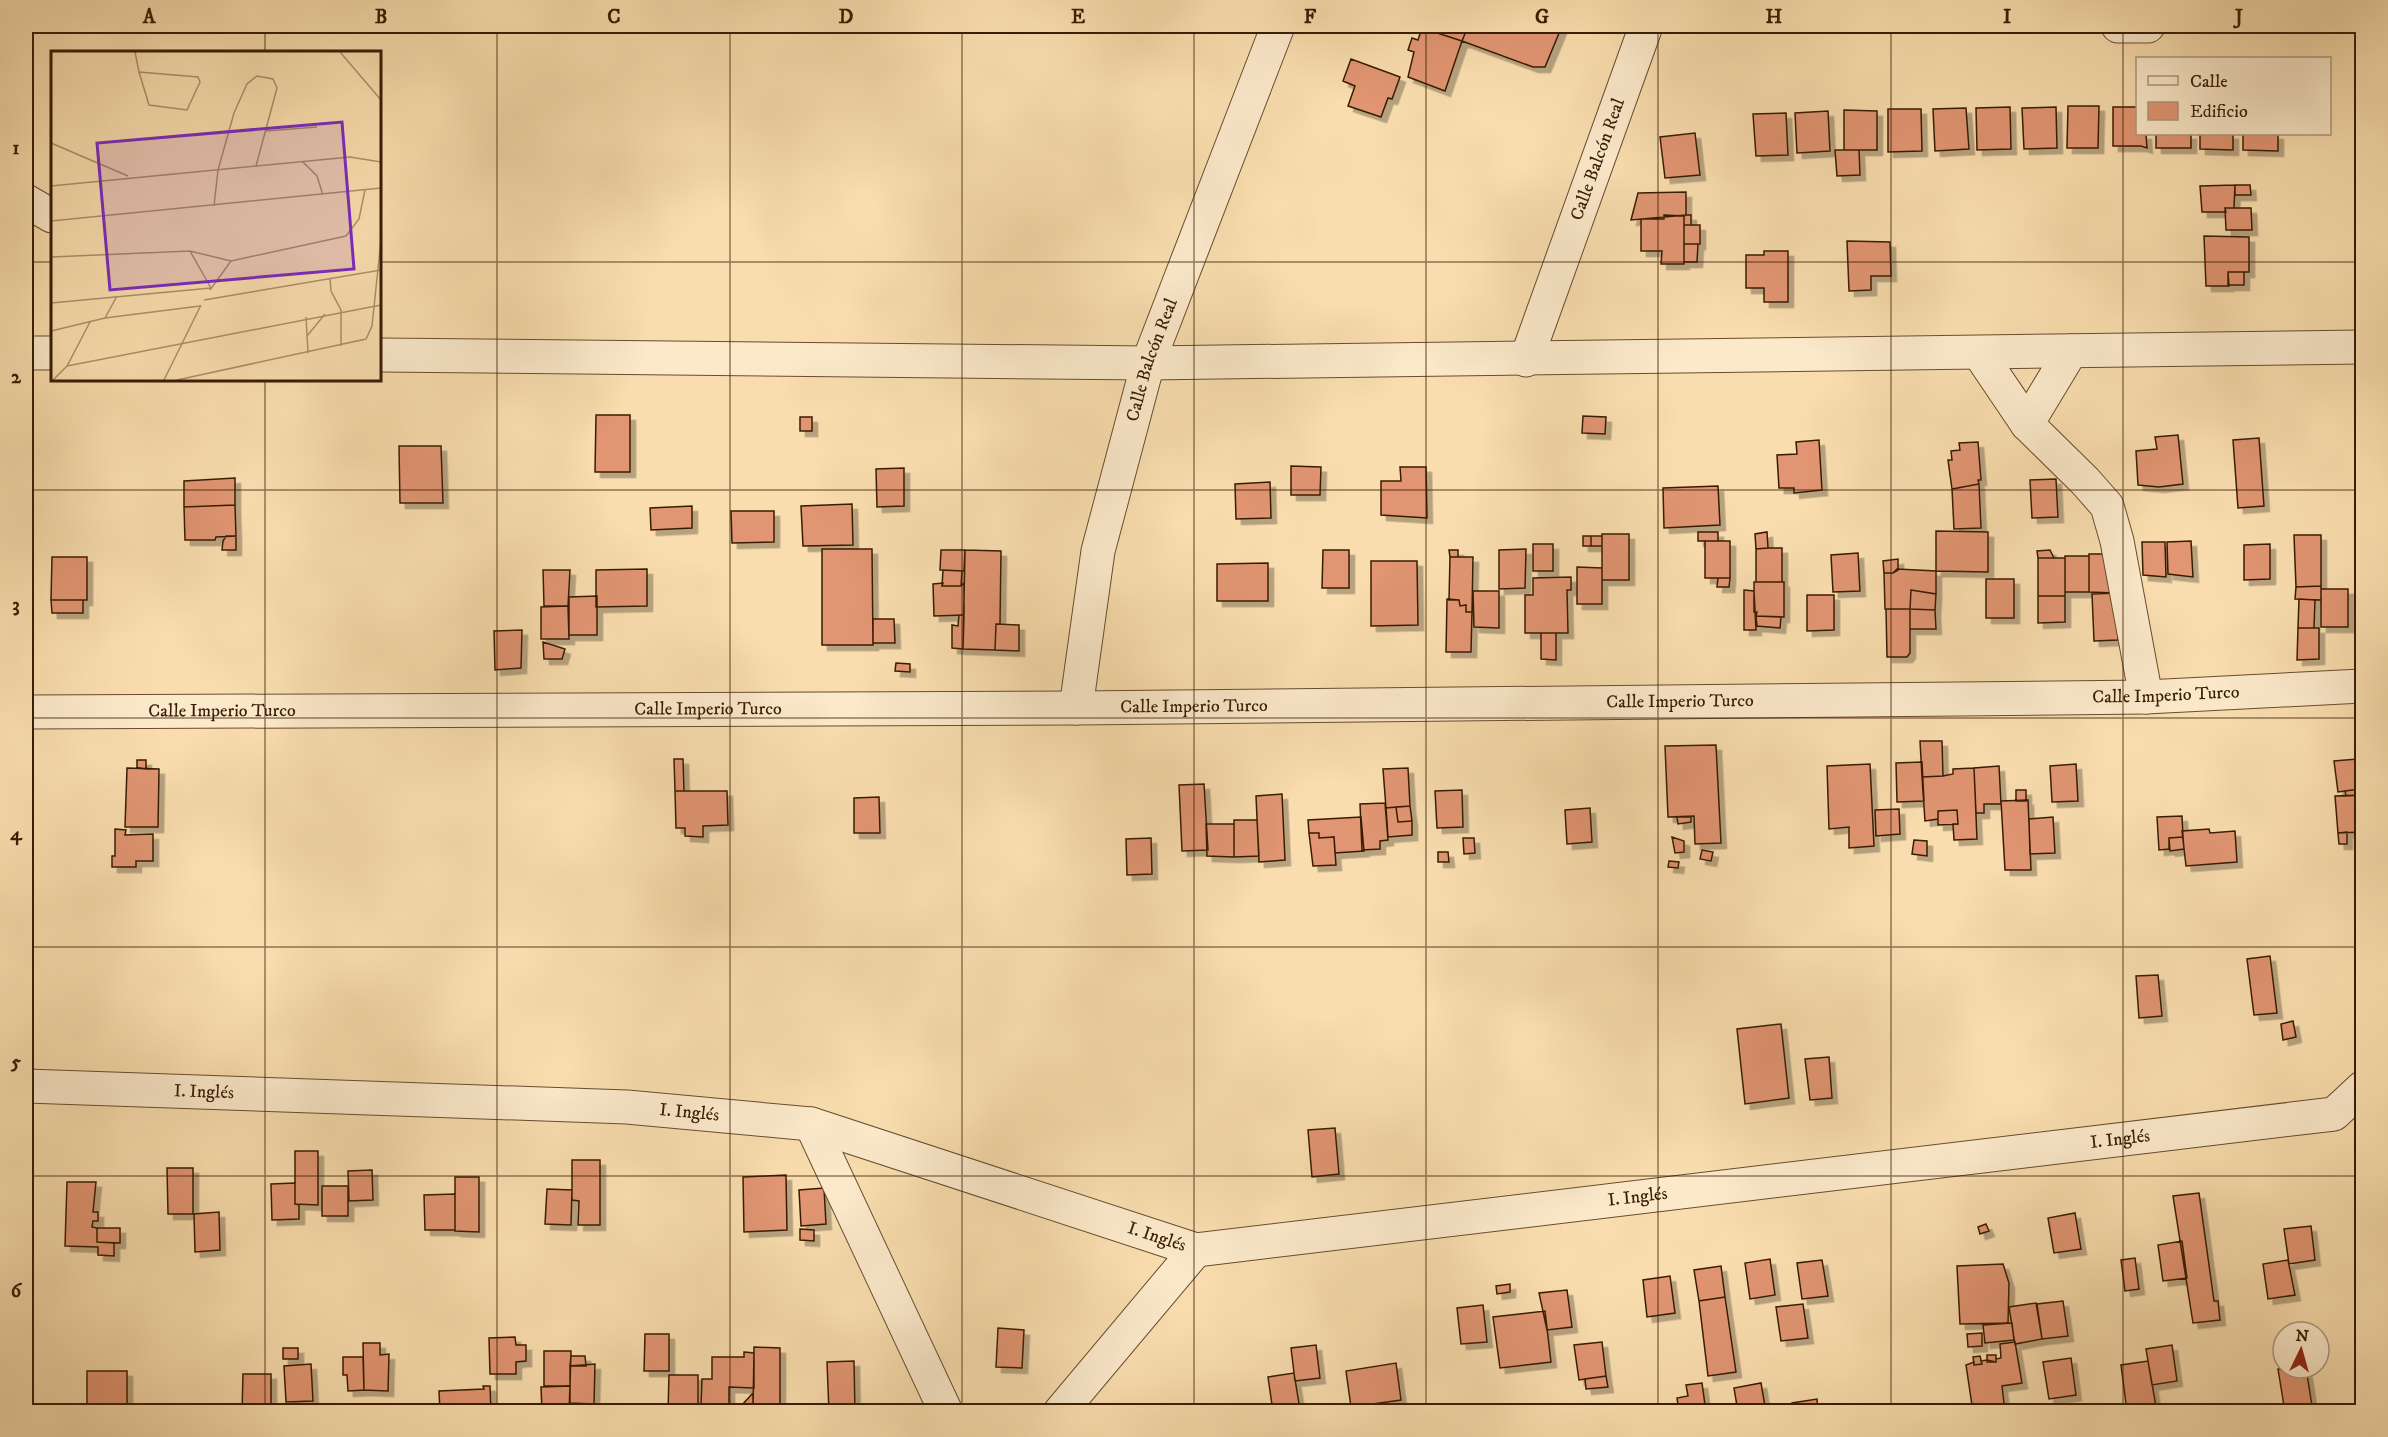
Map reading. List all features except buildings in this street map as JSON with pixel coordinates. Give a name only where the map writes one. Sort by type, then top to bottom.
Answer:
[{"type":"street","name":"Calle Balcón Real","points":[[1076,708],[1098,551],[1116,476],[1148,363],[1278,26]]},
{"type":"street","name":"Calle Balcón Real","points":[[1526,360],[1646,26]]},
{"type":"street","points":[[2118,26],[2148,26]]},
{"type":"street","points":[[26,201],[51,215]]},
{"type":"street","points":[[381,355],[1148,363],[1526,360],[2362,347]]},
{"type":"street","points":[[2027,424],[2071,351]]},
{"type":"street","points":[[26,353],[51,353]]},
{"type":"street","points":[[1978,353],[2027,424],[2107,506],[2117,541],[2146,697]]},
{"type":"street","name":"Calle Imperio Turco","points":[[26,712],[1076,708],[2146,697],[2362,686]]},
{"type":"street","name":"I. Inglés","points":[[26,1086],[627,1107],[811,1124],[1196,1250],[2334,1114],[2362,1088]]},
{"type":"street","points":[[811,1124],[946,1412]]},
{"type":"street","points":[[1060,1412],[1196,1250]]}]
